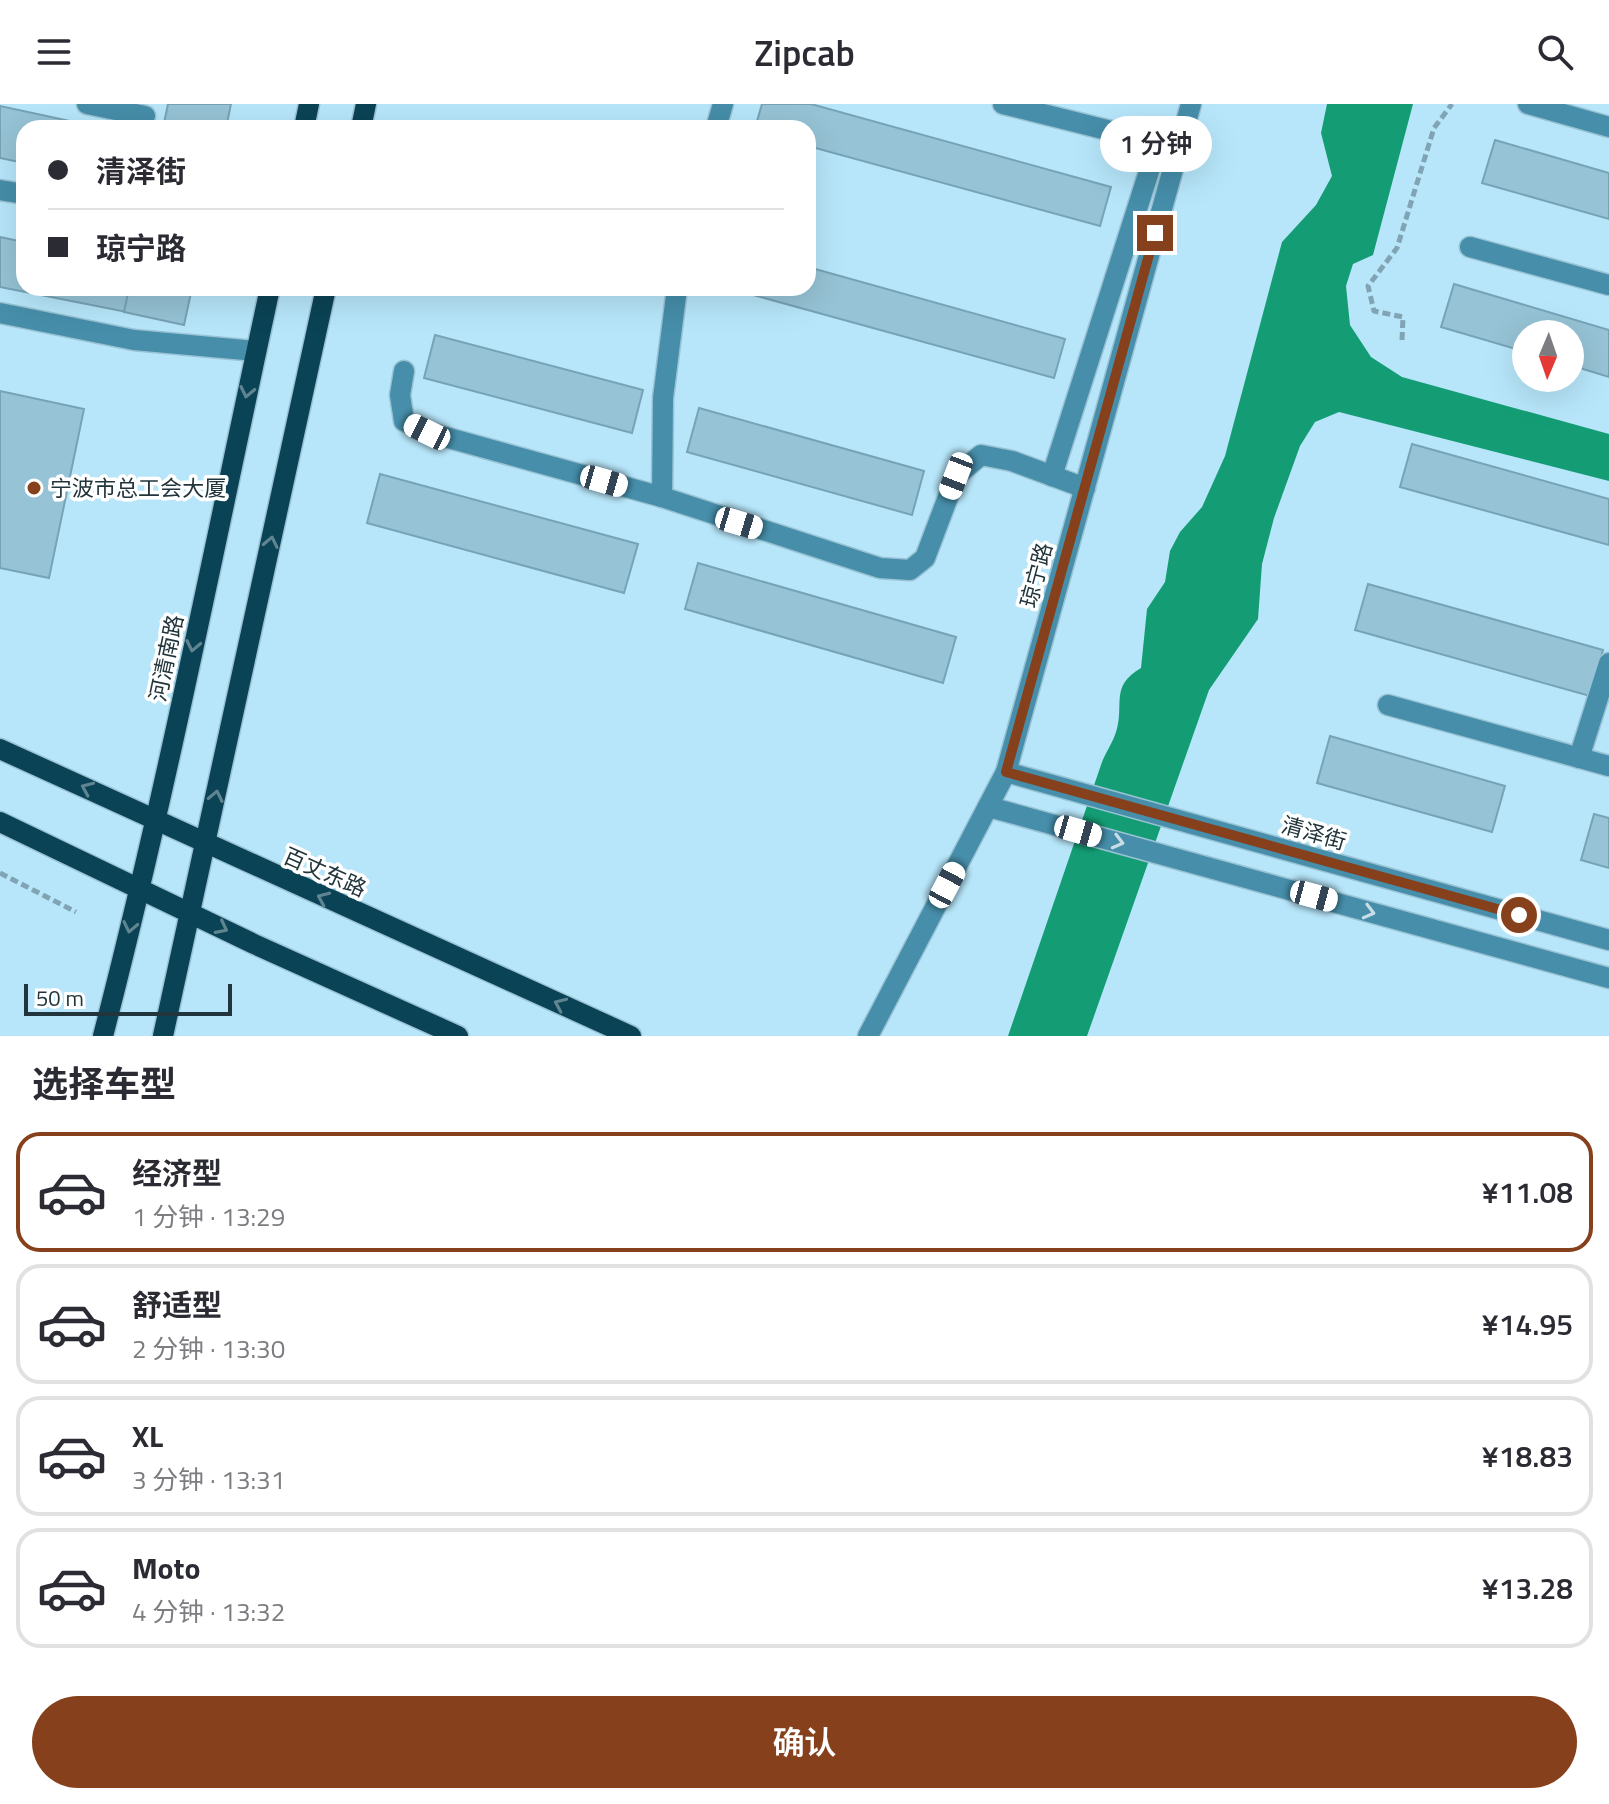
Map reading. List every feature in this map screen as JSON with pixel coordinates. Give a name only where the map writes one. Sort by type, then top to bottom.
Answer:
[{"type":"main road","name":"河清南路","points":[[103,1036],[154,819],[268,296]]},
{"type":"main road","points":[[163,1036],[324,296]]},
{"type":"main road","name":"百丈东路","points":[[0,749],[206,842],[273,876],[631,1036]]},
{"type":"main road","points":[[0,822],[254,944],[458,1036]]},
{"type":"street","points":[[87,104],[145,116]]},
{"type":"street","points":[[1003,104],[1179,148]]},
{"type":"street","name":"琼宁路","points":[[868,1036],[1006,772],[1191,104]]},
{"type":"street","points":[[1528,104],[1609,127]]},
{"type":"street","points":[[1052,476],[1158,143]]},
{"type":"street","points":[[1470,247],[1609,285]]},
{"type":"street","points":[[662,497],[663,398],[676,296]]},
{"type":"street","points":[[0,313],[134,340],[256,351]]},
{"type":"street","points":[[404,371],[400,395],[404,421],[427,432],[662,497],[880,568],[910,570],[925,558],[956,476],[981,455],[1012,461],[1085,488]]},
{"type":"street","points":[[1579,758],[1609,663]]},
{"type":"street","points":[[1388,705],[1609,766]]},
{"type":"street","name":"清泽街","points":[[1006,772],[1609,940]]},
{"type":"street","points":[[989,807],[1609,978]]},
{"type":"path","points":[[1402,340],[1403,317],[1374,311],[1368,286],[1397,248],[1434,128],[1452,104]]},
{"type":"path","points":[[0,873],[76,912]]},
{"type":"shaded area","points":[[1327,104],[1413,104],[1373,255],[1353,264],[1346,286],[1350,325],[1371,357],[1402,377],[1609,434],[1609,481],[1339,412],[1315,422],[1300,446],[1274,518],[1262,564],[1258,619],[1209,690],[1087,1036],[1008,1036],[1102,762],[1116,732],[1121,689],[1131,675],[1141,668],[1147,609],[1165,582],[1170,551],[1180,532],[1202,507],[1225,456],[1282,242],[1316,205],[1332,176],[1321,133]]},
{"type":"building","points":[[168,104],[231,104],[228,120],[165,120]]},
{"type":"building","points":[[762,104],[811,104],[1111,187],[1100,226],[816,148],[816,120],[757,120]]},
{"type":"building","points":[[0,106],[65,120],[16,120],[16,161],[0,158]]},
{"type":"building","points":[[1495,140],[1609,173],[1609,219],[1482,183]]},
{"type":"building","points":[[0,237],[16,240],[16,290],[0,287]]},
{"type":"building","points":[[816,269],[1065,339],[1054,378],[757,296],[816,296]]},
{"type":"building","points":[[1454,284],[1575,320],[1512,320],[1512,348],[1441,327]]},
{"type":"building","points":[[46,296],[188,296],[183,323]]},
{"type":"building","points":[[127,296],[190,296],[184,325],[124,312]]},
{"type":"building","points":[[1584,323],[1609,330],[1609,377],[1584,369]]},
{"type":"building","points":[[435,335],[643,390],[632,433],[424,378]]},
{"type":"building","name":"宁波市总工会大厦","points":[[0,391],[84,409],[49,578],[0,568]]},
{"type":"building","points":[[699,408],[924,471],[912,515],[687,452]]},
{"type":"building","points":[[1412,444],[1609,499],[1609,545],[1400,487]]},
{"type":"building","points":[[380,474],[638,544],[624,593],[367,523]]},
{"type":"building","points":[[698,563],[956,637],[943,683],[685,609]]},
{"type":"building","points":[[1368,584],[1603,650],[1590,696],[1355,630]]},
{"type":"building","points":[[1330,736],[1505,786],[1492,832],[1317,783]]},
{"type":"building","points":[[1594,814],[1609,818],[1609,868],[1581,860]]},
{"type":"place","name":"宁波市总工会大厦","points":[[34,488]]},
{"type":"route","points":[[1155,233],[1006,772],[1519,915]]}]
